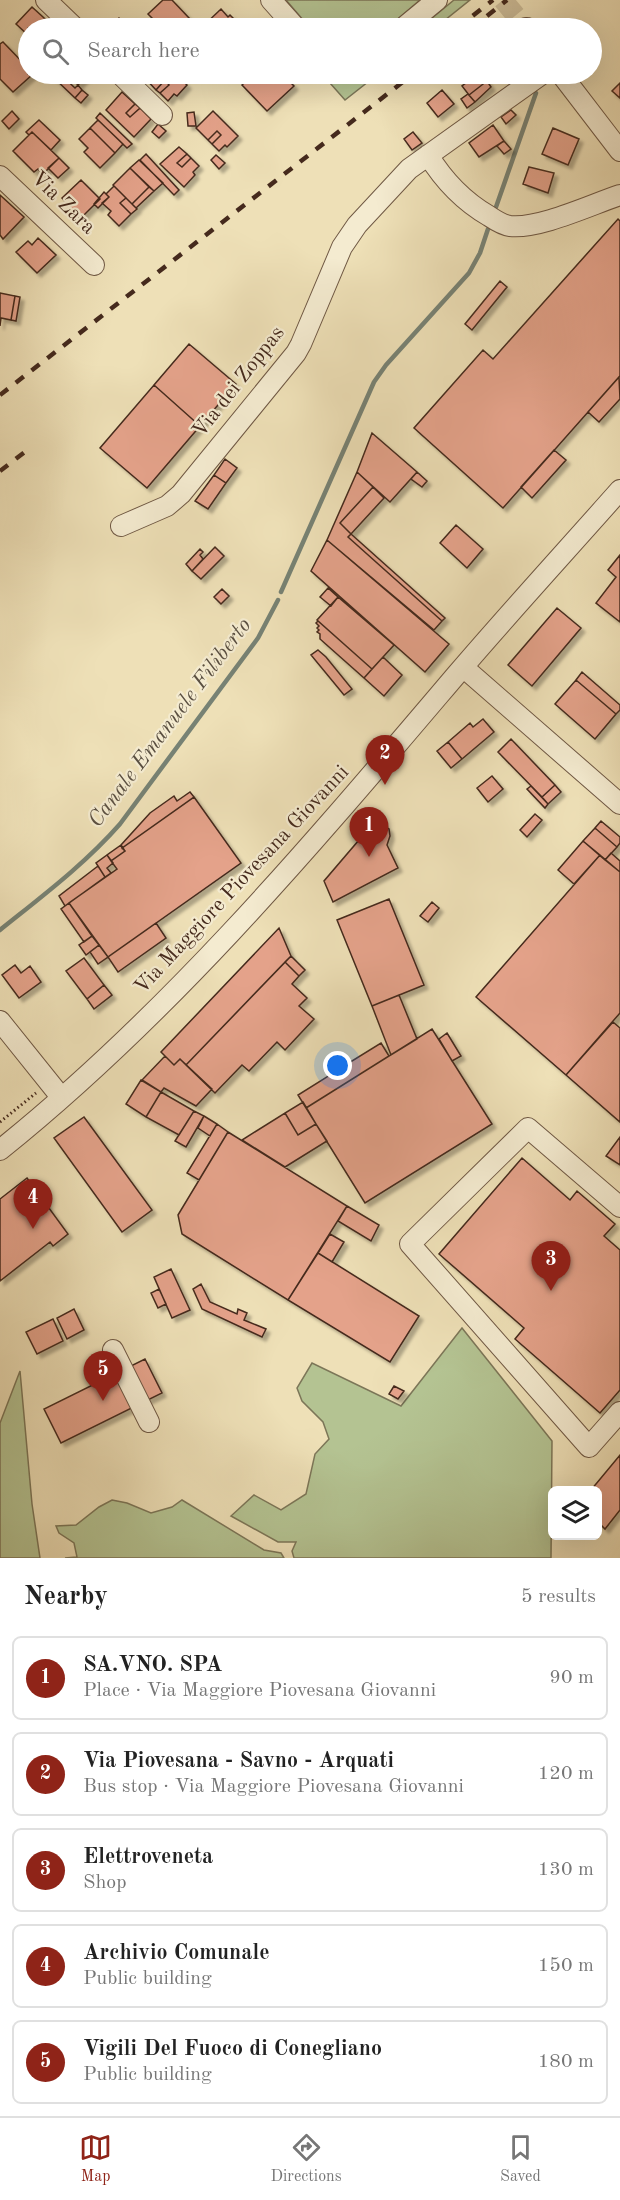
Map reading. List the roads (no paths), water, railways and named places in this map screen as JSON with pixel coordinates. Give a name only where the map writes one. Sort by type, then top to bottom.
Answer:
[{"type":"street","points":[[46,0],[65,18]]},
{"type":"street","points":[[271,0],[287,18]]},
{"type":"street","points":[[415,18],[437,0]]},
{"type":"street","points":[[130,84],[162,115]]},
{"type":"street","name":"Via dei Zoppas","points":[[121,526],[167,506],[189,485],[296,353],[342,247],[357,225],[397,180],[428,155],[528,84]]},
{"type":"street","points":[[569,84],[620,151]]},
{"type":"street","points":[[428,155],[447,183],[462,198],[479,211],[510,226],[545,221],[620,195]]},
{"type":"street","name":"Via Zara","points":[[0,176],[94,265]]},
{"type":"street","name":"Via Maggiore Piovesana Giovanni","points":[[0,1150],[87,1076],[191,975],[287,870],[620,490]]},
{"type":"street","points":[[463,667],[620,804]]},
{"type":"street","points":[[0,1021],[61,1097]]},
{"type":"street","points":[[620,1207],[528,1128],[410,1244],[589,1447],[620,1412]]},
{"type":"street","points":[[113,1350],[149,1422]]},
{"type":"waterway","name":"Canale Emanuele Filiberto","points":[[496,207],[536,93]]},
{"type":"waterway","name":"Canale Emanuele Filiberto","points":[[281,592],[374,382],[386,365],[469,273],[480,253],[488,229]]},
{"type":"waterway","name":"Canale Emanuele Filiberto","points":[[0,930],[77,867],[120,824],[258,638],[278,600]]},
{"type":"tunnel","points":[[503,0],[518,18]]},
{"type":"railway","points":[[470,18],[493,0]]},
{"type":"railway","points":[[487,16],[507,0]]},
{"type":"railway","points":[[0,395],[400,84]]},
{"type":"railway","points":[[0,471],[30,448]]},
{"type":"place","name":"Via Piovesana - Savno - Arquati","points":[[385,785]]},
{"type":"place","name":"SA.VNO. SPA","points":[[369,857]]},
{"type":"place","name":"Archivio Comunale","points":[[33,1229]]},
{"type":"place","name":"Elettroveneta","points":[[551,1291]]},
{"type":"place","name":"Vigili Del Fuoco di Conegliano","points":[[103,1401]]}]
